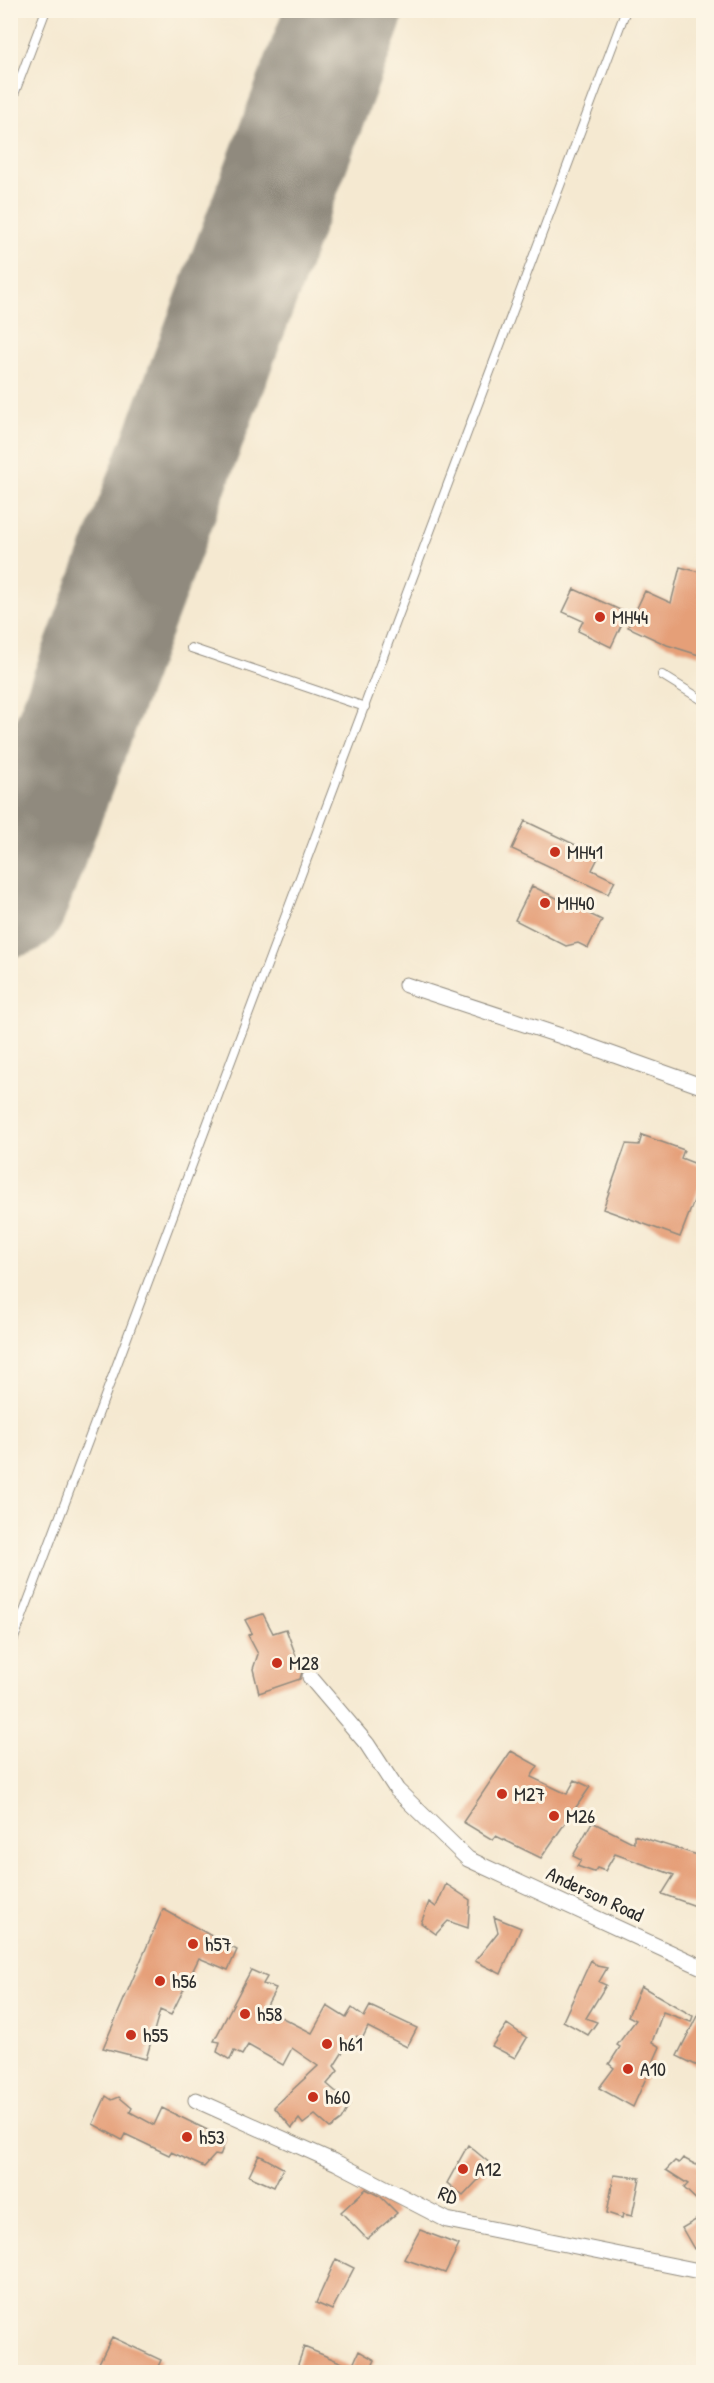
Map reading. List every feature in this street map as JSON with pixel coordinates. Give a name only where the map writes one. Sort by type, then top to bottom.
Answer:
[{"type":"street","points":[[406,985],[561,1036],[704,1087]]},
{"type":"street","name":"Anderson Road","points":[[310,1677],[367,1744],[397,1790],[468,1858],[704,1968]]},
{"type":"street","name":"RD","points":[[196,2100],[336,2163],[447,2220],[704,2272]]},
{"type":"lane","points":[[10,105],[46,10]]},
{"type":"lane","points":[[10,1649],[626,10]]},
{"type":"lane","points":[[191,648],[365,707]]},
{"type":"lane","points":[[662,675],[704,700]]},
{"type":"building","points":[[680,567],[704,573],[704,642],[699,655],[667,645],[628,627],[645,591],[671,603]]},
{"type":"building","name":"MH44","points":[[574,589],[627,613],[611,647],[578,631],[583,621],[563,612]]},
{"type":"building","name":"MH41","points":[[525,821],[599,856],[592,870],[615,881],[608,894],[512,849]]},
{"type":"building","name":"MH40","points":[[532,886],[602,920],[588,948],[578,943],[566,946],[515,920]]},
{"type":"building","points":[[642,1135],[684,1150],[681,1158],[704,1167],[704,1175],[680,1237],[603,1209],[626,1144],[639,1145]]},
{"type":"building","name":"M28","points":[[263,1614],[273,1633],[286,1629],[302,1672],[300,1679],[259,1693],[253,1669],[258,1654],[248,1635],[252,1633],[245,1620]]},
{"type":"building","points":[[511,1751],[538,1766],[531,1777],[567,1794],[575,1780],[590,1787],[541,1858],[496,1836],[493,1840],[463,1822]]},
{"type":"building","points":[[592,1822],[634,1843],[634,1835],[704,1857],[704,1909],[662,1894],[674,1875],[615,1854],[605,1871],[597,1868],[594,1872],[577,1866],[581,1860],[573,1856]]},
{"type":"building","points":[[446,1884],[470,1900],[468,1928],[448,1921],[436,1934],[421,1923],[429,1902],[436,1907]]},
{"type":"building","points":[[163,1909],[237,1950],[228,1970],[199,1958],[171,2015],[160,2010],[146,2059],[103,2048]]},
{"type":"building","points":[[494,1917],[521,1928],[501,1974],[475,1961],[498,1932]]},
{"type":"building","points":[[591,1960],[597,1966],[607,1968],[599,1982],[606,1985],[586,2018],[597,2022],[588,2035],[563,2021]]},
{"type":"building","points":[[251,1970],[267,1977],[263,1984],[276,1988],[265,2009],[312,2033],[327,2006],[346,2018],[352,2008],[364,2017],[370,2006],[417,2028],[407,2047],[368,2027],[361,2041],[357,2036],[346,2047],[334,2066],[338,2071],[327,2084],[350,2104],[341,2120],[330,2128],[315,2115],[303,2124],[299,2119],[292,2128],[274,2107],[318,2066],[292,2048],[283,2065],[248,2045],[242,2055],[234,2051],[230,2060],[217,2052],[220,2042],[214,2041]]},
{"type":"building","points":[[641,1986],[693,2016],[691,2022],[663,2012],[652,2042],[660,2047],[633,2107],[599,2088],[614,2068],[609,2064],[620,2047],[617,2045],[636,2020],[628,2016]]},
{"type":"building","points":[[704,2002],[704,2069],[677,2056]]},
{"type":"building","points":[[507,2024],[527,2038],[515,2058],[492,2046]]},
{"type":"building","name":"h53","points":[[106,2096],[112,2100],[119,2097],[132,2108],[130,2112],[154,2125],[162,2108],[226,2139],[220,2156],[215,2155],[204,2167],[171,2152],[169,2155],[125,2134],[122,2140],[93,2124]]},
{"type":"building","name":"A12","points":[[468,2145],[492,2165],[463,2196],[447,2183]]},
{"type":"building","name":"h53","points":[[259,2155],[283,2168],[274,2187],[249,2176]]},
{"type":"building","points":[[683,2158],[704,2169],[704,2207],[684,2188],[688,2184],[666,2170],[675,2161],[679,2163]]},
{"type":"building","points":[[614,2175],[640,2178],[632,2216],[623,2214],[622,2218],[607,2213]]},
{"type":"building","points":[[366,2189],[381,2197],[397,2213],[367,2239],[341,2212]]},
{"type":"building","points":[[704,2215],[704,2242],[694,2249],[682,2228]]},
{"type":"building","points":[[420,2230],[459,2245],[445,2273],[404,2259]]},
{"type":"building","points":[[336,2259],[354,2268],[332,2310],[316,2303]]},
{"type":"building","points":[[112,2337],[161,2360],[155,2373],[113,2373],[98,2365]]},
{"type":"building","points":[[304,2347],[352,2367],[359,2351],[375,2360],[369,2373],[295,2373]]},
{"type":"runway","points":[[10,899],[345,10]]},
{"type":"place","name":"MH44","points":[[600,617]]},
{"type":"place","name":"MH41","points":[[555,852]]},
{"type":"place","name":"MH40","points":[[545,903]]},
{"type":"place","name":"M28","points":[[277,1663]]},
{"type":"place","name":"M27","points":[[502,1794]]},
{"type":"place","name":"M26","points":[[554,1816]]},
{"type":"place","name":"h57","points":[[193,1944]]},
{"type":"place","name":"h56","points":[[160,1981]]},
{"type":"place","name":"h58","points":[[245,2014]]},
{"type":"place","name":"h55","points":[[131,2035]]},
{"type":"place","name":"h61","points":[[327,2044]]},
{"type":"place","name":"A10","points":[[628,2069]]},
{"type":"place","name":"h60","points":[[313,2097]]},
{"type":"place","name":"h53","points":[[187,2137]]},
{"type":"place","name":"A12","points":[[463,2169]]}]
